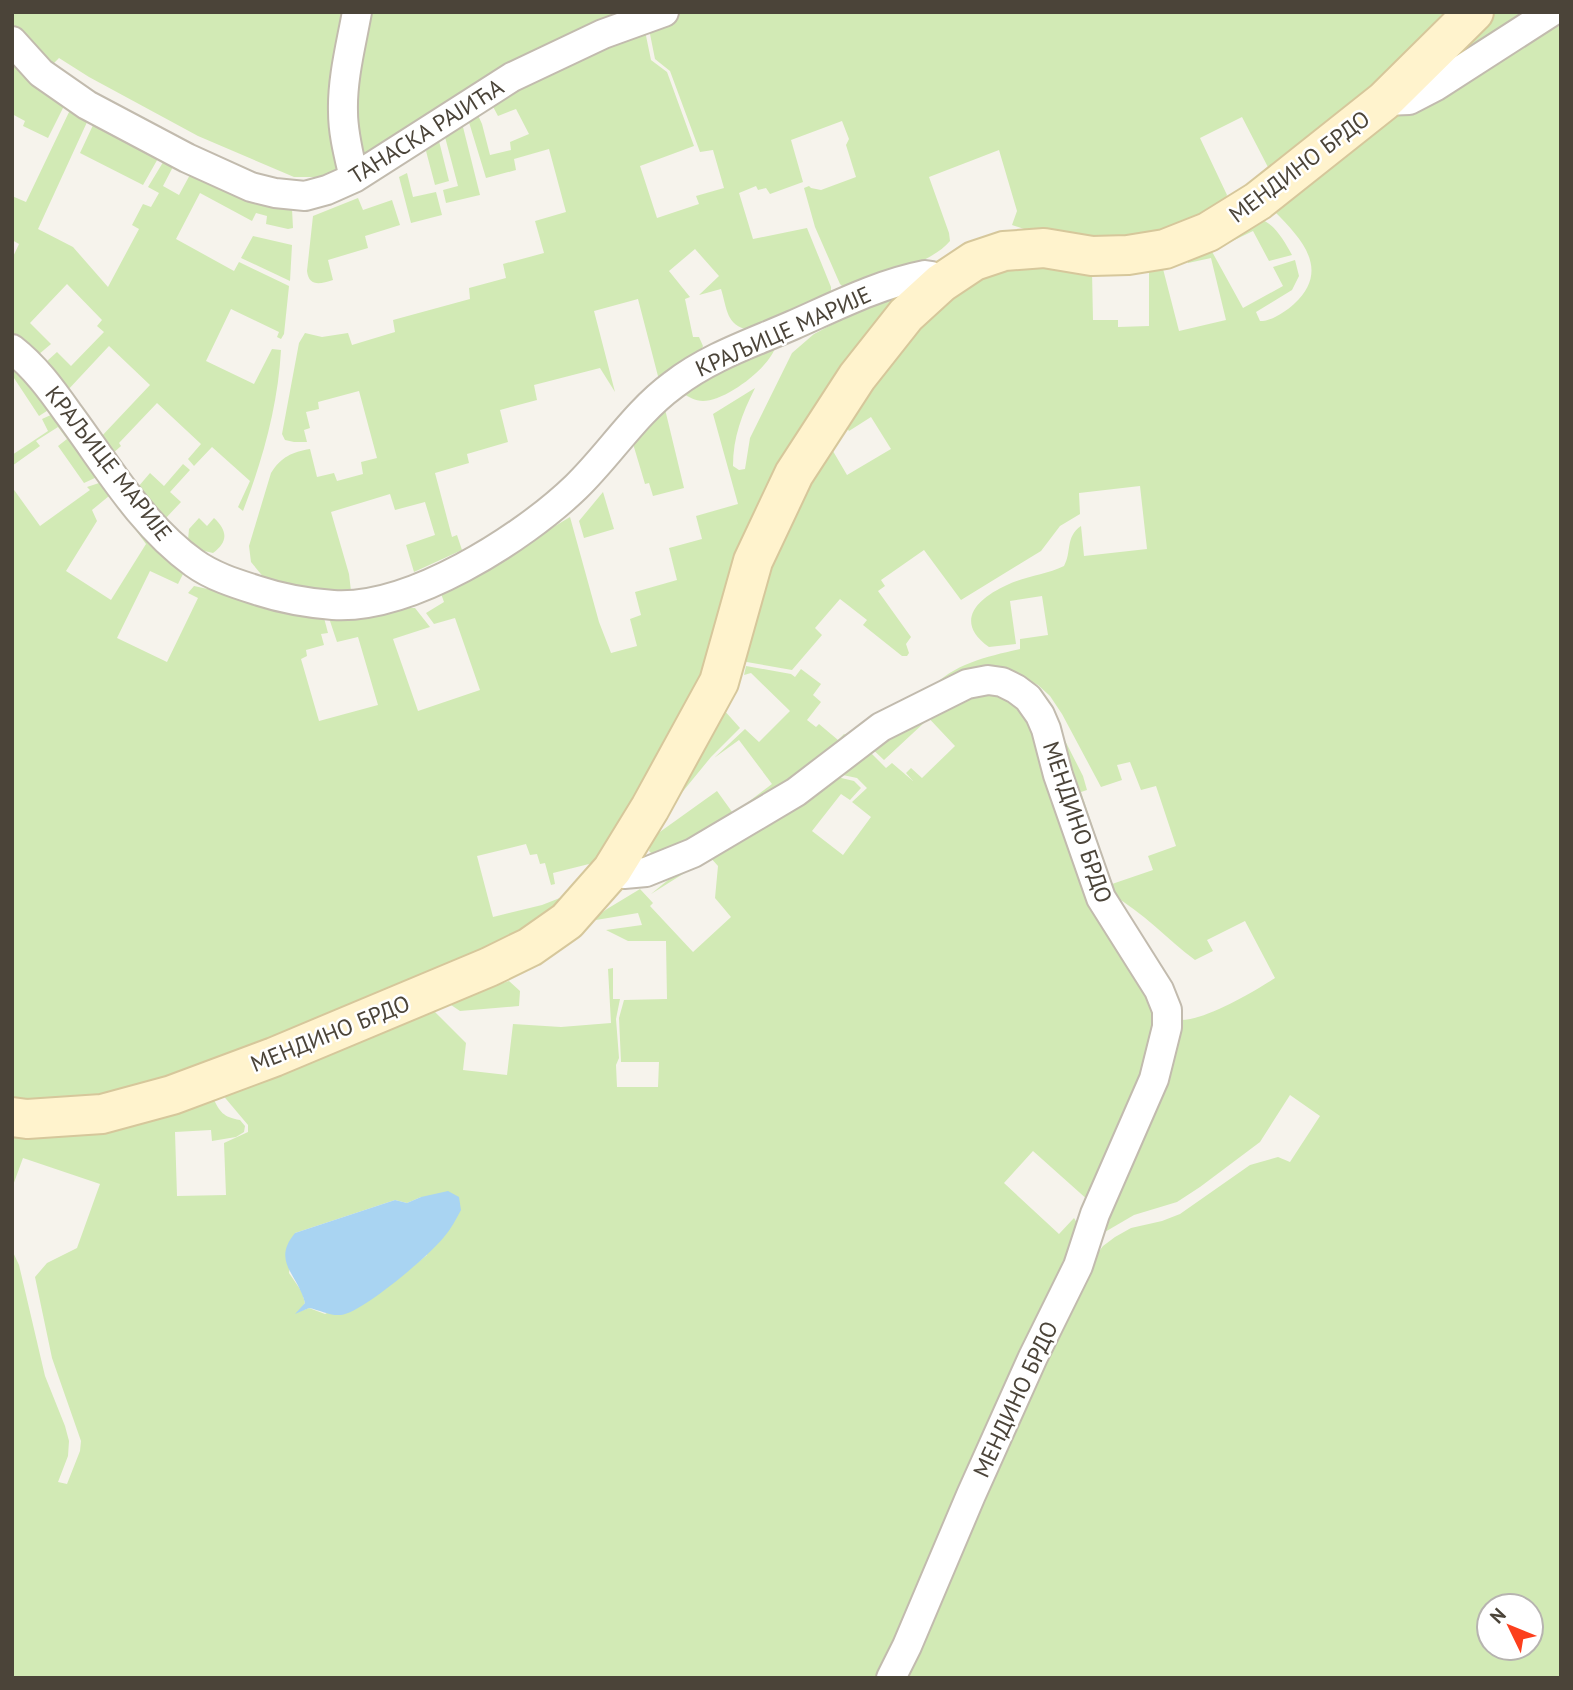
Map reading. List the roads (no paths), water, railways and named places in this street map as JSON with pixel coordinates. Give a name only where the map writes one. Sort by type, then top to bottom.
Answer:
[{"type":"street","points":[[354,178],[346,147],[342,111],[357,12]]},
{"type":"street","name":"ТАНАСКА РАЈИЋА","points":[[12,41],[41,74],[87,105],[187,158],[251,187],[305,196],[354,178],[512,77],[603,34],[664,12]]},
{"type":"street","name":"МЕНДИНО БРДО","points":[[12,1117],[27,1119],[102,1114],[172,1095],[274,1057],[489,967],[530,947],[567,921],[612,870],[656,797],[719,682],[753,561],[794,474],[857,377],[906,315],[941,283],[974,261],[1004,251],[1044,248],[1092,256],[1128,255],[1164,249],[1190,240],[1230,220],[1384,101],[1474,12]]},
{"type":"street","points":[[1384,101],[1409,100],[1436,86],[1551,12]]},
{"type":"street","name":"КРАЉИЦЕ МАРИЈЕ","points":[[12,349],[41,377],[136,506],[170,544],[196,564],[233,582],[278,597],[334,605],[373,602],[417,589],[500,545],[540,518],[576,487],[652,400],[687,374],[723,354],[876,289],[925,275],[932,276],[941,283]]},
{"type":"street","name":"МЕНДИНО БРДО","points":[[612,870],[624,874],[646,872],[693,853],[796,792],[881,727],[967,684],[988,680],[1002,682],[1028,698],[1040,715],[1077,833],[1101,898],[1159,990],[1167,1010],[1167,1027],[1154,1079],[1095,1214],[1078,1266],[1033,1357],[891,1678]]},
{"type":"water","points":[[448,1191],[459,1197],[461,1210],[453,1224],[436,1245],[395,1282],[351,1312],[329,1314],[309,1308],[295,1314],[305,1303],[288,1268],[285,1252],[295,1233],[395,1200],[407,1203]]}]
